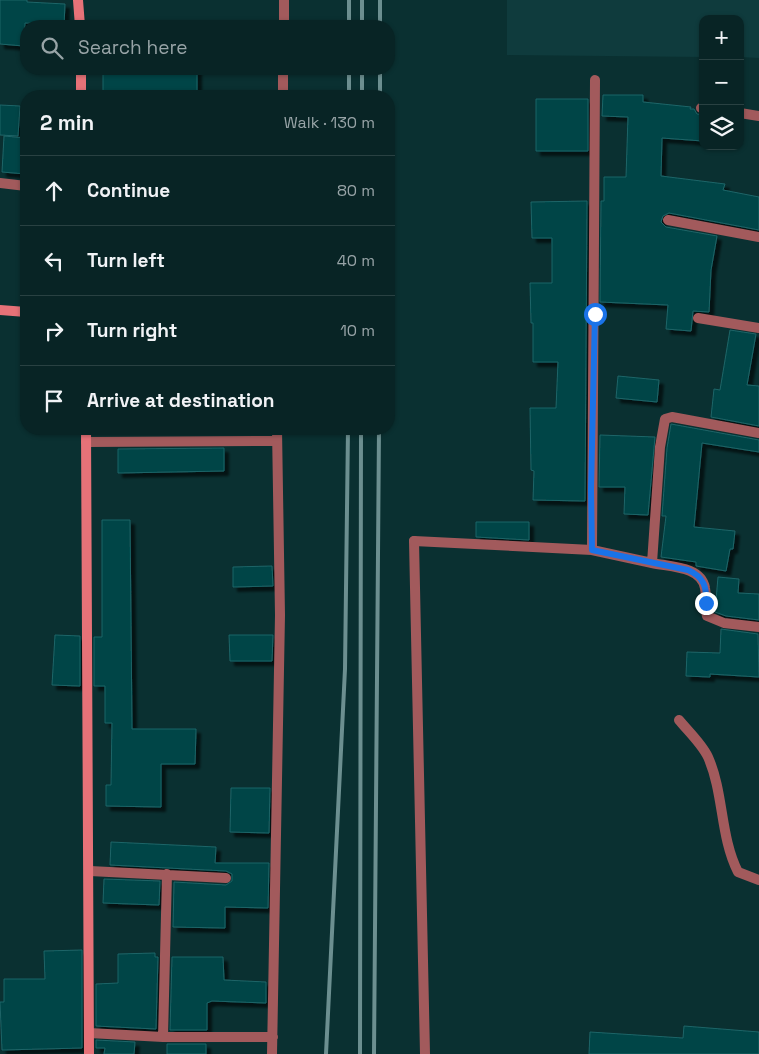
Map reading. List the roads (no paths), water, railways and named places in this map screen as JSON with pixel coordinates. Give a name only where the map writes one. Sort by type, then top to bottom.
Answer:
[{"type":"street","points":[[78,0],[80,20]]},
{"type":"street","points":[[284,0],[284,20]]},
{"type":"street","points":[[81,75],[82,90]]},
{"type":"street","points":[[283,75],[283,90]]},
{"type":"street","points":[[592,550],[595,80]]},
{"type":"street","points":[[744,114],[759,116]]},
{"type":"street","points":[[0,183],[20,185]]},
{"type":"street","points":[[668,220],[759,237]]},
{"type":"street","points":[[0,310],[20,312]]},
{"type":"street","points":[[698,318],[759,328]]},
{"type":"street","points":[[652,563],[660,447],[665,419],[672,417],[759,433]]},
{"type":"street","points":[[86,435],[90,1054]]},
{"type":"street","points":[[272,1054],[280,615],[276,435]]},
{"type":"street","points":[[86,442],[276,441]]},
{"type":"street","points":[[425,1054],[414,541],[592,550],[652,563],[698,575],[705,585],[708,616],[724,623],[759,627]]},
{"type":"street","points":[[679,720],[707,756],[715,782],[731,858],[738,872],[759,880]]},
{"type":"street","points":[[90,871],[226,878]]},
{"type":"street","points":[[163,1038],[167,874]]},
{"type":"street","points":[[89,1033],[163,1038],[273,1038]]},
{"type":"railway","points":[[349,0],[349,20]]},
{"type":"railway","points":[[362,0],[362,20]]},
{"type":"railway","points":[[380,0],[380,20]]},
{"type":"railway","points":[[349,75],[349,90]]},
{"type":"railway","points":[[362,75],[362,90]]},
{"type":"railway","points":[[380,75],[380,90]]},
{"type":"railway","points":[[326,1054],[345,669],[348,435]]},
{"type":"railway","points":[[360,1054],[361,435]]},
{"type":"railway","points":[[374,1054],[379,435]]}]
